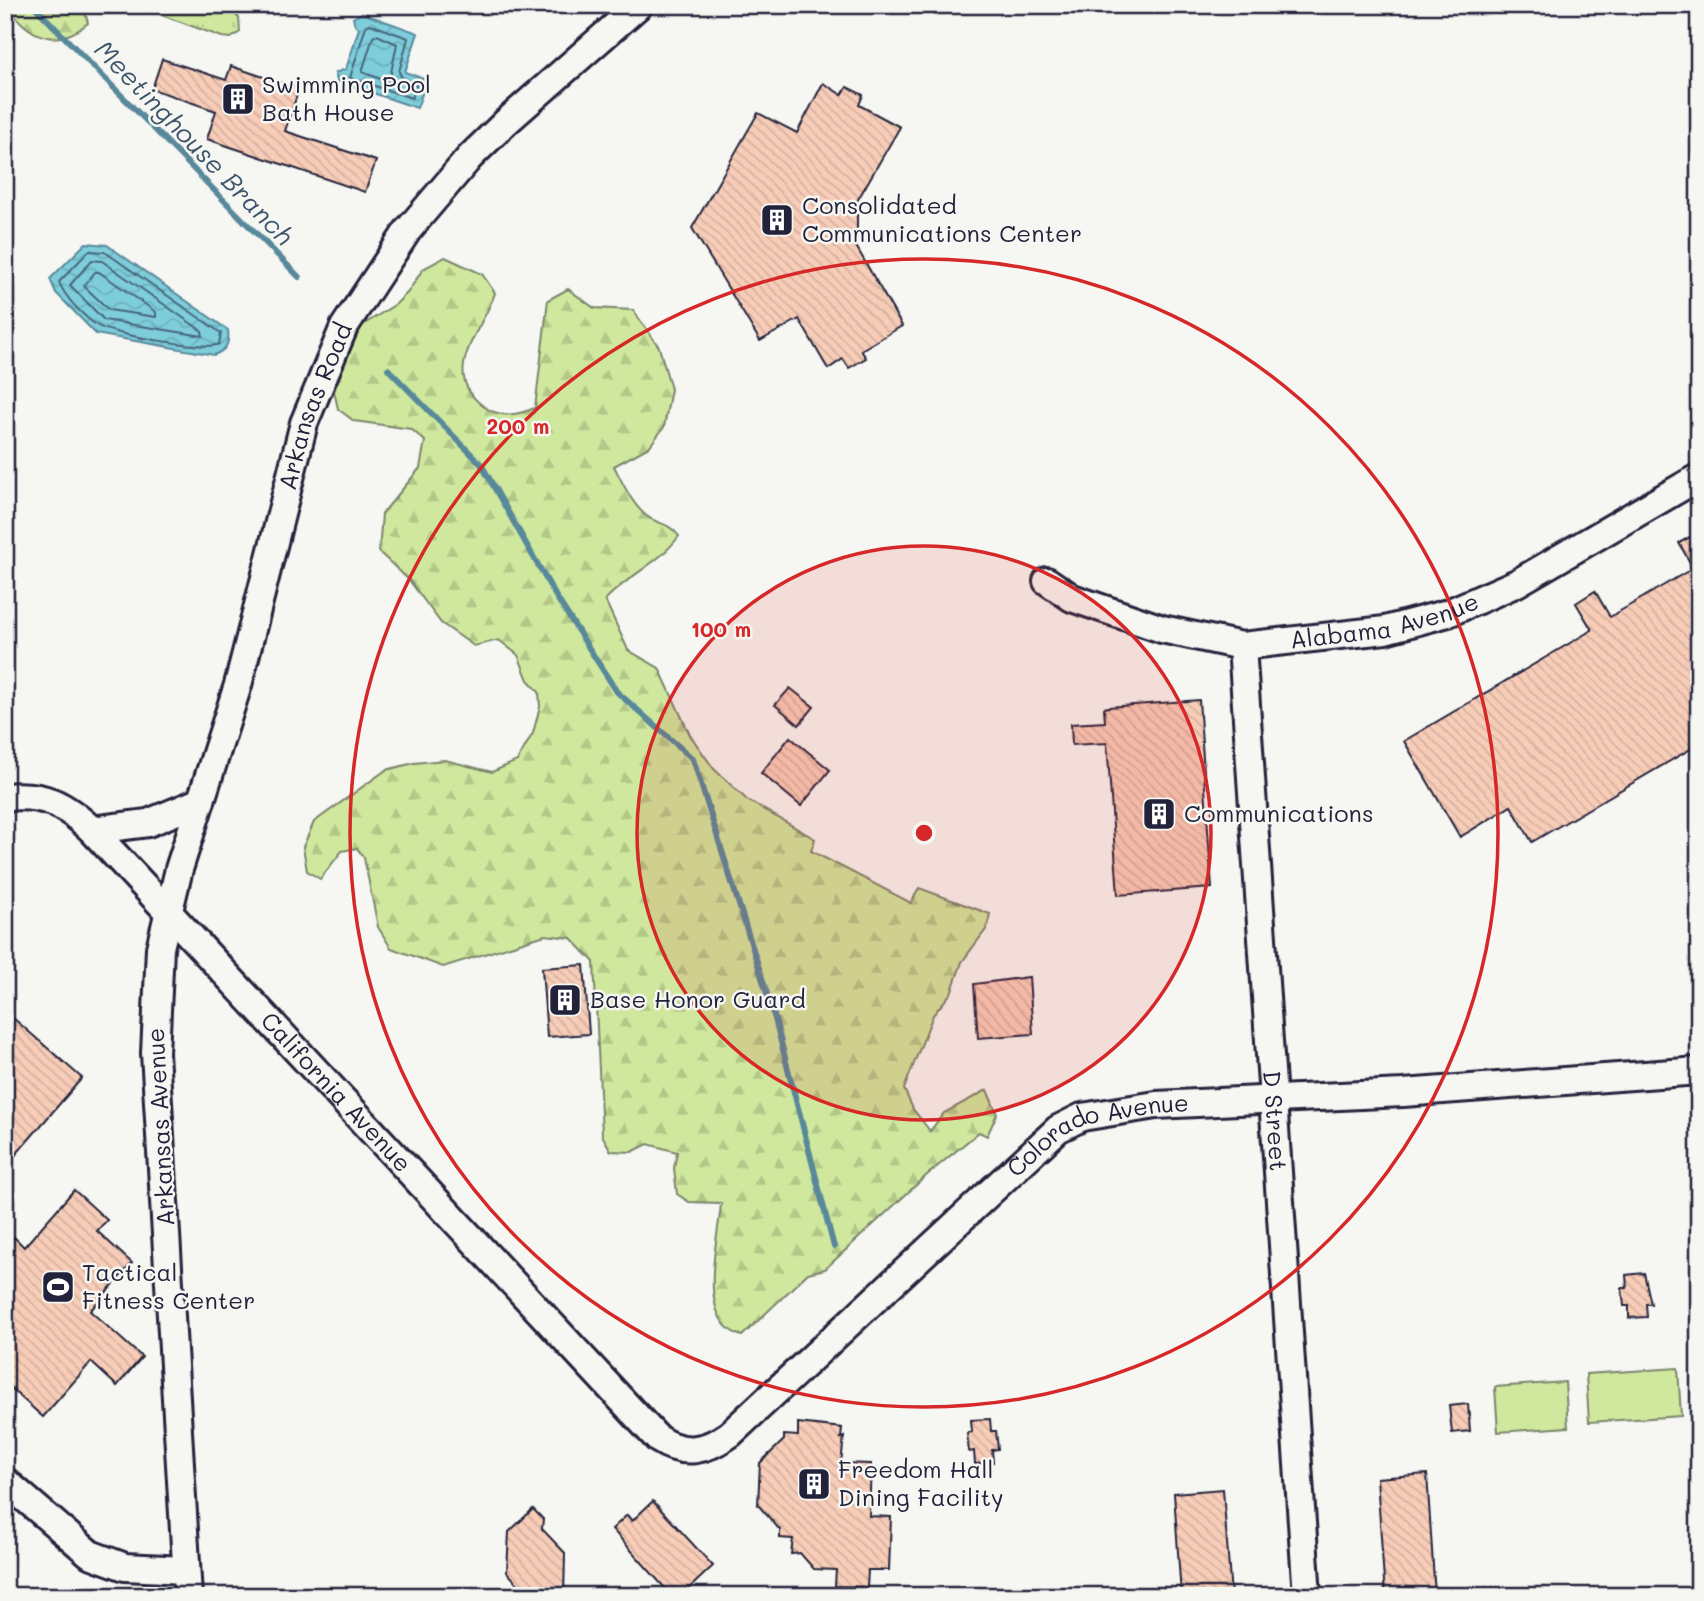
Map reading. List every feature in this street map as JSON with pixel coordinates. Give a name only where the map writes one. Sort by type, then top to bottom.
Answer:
[{"type":"street","name":"Arkansas Road","points":[[166,911],[238,685],[304,423],[327,363],[353,311],[408,230],[470,157],[582,52],[639,5]]},
{"type":"street","name":"Alabama Avenue","points":[[1047,581],[1072,597],[1162,629],[1242,646],[1359,635],[1448,613],[1517,583],[1699,477]]},
{"type":"street","name":"D Street","points":[[1242,646],[1307,1596]]},
{"type":"street","name":"California Avenue","points":[[5,797],[37,797],[62,804],[92,830],[624,1403]]},
{"type":"street","points":[[92,830],[148,823],[201,801]]},
{"type":"street","name":"Arkansas Avenue","points":[[166,911],[156,990],[155,1053],[188,1596]]},
{"type":"street","name":"Colorado Avenue","points":[[624,1403],[665,1444],[687,1451],[710,1446],[730,1434],[1069,1122],[1112,1110],[1156,1105],[1699,1071]]},
{"type":"street","points":[[5,1481],[90,1554],[125,1567],[185,1570]]},
{"type":"green space","points":[[7,5],[83,5],[88,23],[65,36],[43,36],[24,25]]},
{"type":"green space","points":[[165,5],[224,8],[239,18],[240,32],[231,38],[222,37],[161,15]]},
{"type":"green space","points":[[445,257],[482,274],[495,293],[468,351],[464,379],[470,393],[483,406],[496,413],[509,414],[535,408],[548,300],[568,289],[594,308],[633,310],[659,347],[671,389],[664,427],[649,447],[614,466],[638,508],[652,519],[670,527],[679,536],[663,554],[605,600],[628,650],[659,668],[690,735],[714,769],[747,800],[815,839],[811,851],[911,903],[919,888],[990,914],[987,928],[962,962],[951,993],[933,1015],[904,1089],[913,1109],[930,1131],[944,1113],[987,1090],[997,1114],[987,1136],[979,1132],[927,1175],[825,1269],[808,1273],[742,1336],[727,1327],[718,1314],[714,1297],[714,1257],[721,1203],[689,1202],[677,1194],[674,1168],[677,1152],[648,1144],[632,1152],[611,1151],[602,1135],[594,962],[571,938],[545,935],[443,967],[391,948],[378,927],[364,858],[357,848],[342,851],[320,879],[307,871],[303,847],[314,822],[386,770],[414,763],[445,760],[492,772],[517,761],[533,733],[540,707],[539,692],[528,680],[518,655],[499,640],[474,646],[441,623],[409,580],[379,552],[382,514],[420,468],[425,441],[411,429],[354,421],[338,409],[334,391],[342,360],[363,325],[396,304],[408,292],[423,269]]},
{"type":"green space","points":[[1678,1368],[1681,1416],[1589,1422],[1586,1374]]},
{"type":"green space","points":[[1565,1382],[1568,1427],[1498,1432],[1495,1387]]},
{"type":"water","points":[[362,13],[418,33],[405,72],[427,80],[417,108],[337,81],[335,73],[346,69],[359,28],[353,18]]},
{"type":"water","points":[[86,243],[107,245],[228,330],[228,343],[224,349],[214,355],[96,334],[56,293],[50,279]]},
{"type":"building","points":[[162,59],[226,80],[231,66],[299,89],[285,131],[376,161],[365,192],[207,139],[216,111],[152,89]]},
{"type":"building","name":"Consolidated Communications Center","points":[[823,83],[842,95],[847,87],[863,95],[859,105],[900,127],[857,201],[857,237],[853,241],[902,326],[861,350],[866,358],[849,368],[843,359],[828,369],[799,319],[760,341],[692,228],[758,113],[797,133]]},
{"type":"building","points":[[1699,532],[1699,744],[1532,842],[1511,806],[1460,837],[1404,741],[1592,630],[1576,603],[1595,591],[1610,617],[1693,568],[1679,543]]},
{"type":"building","points":[[790,688],[814,707],[799,725],[775,705]]},
{"type":"building","name":"Communications","points":[[1199,700],[1212,888],[1118,895],[1107,743],[1072,745],[1071,724],[1105,722],[1104,708],[1108,707]]},
{"type":"building","points":[[790,737],[830,770],[801,806],[761,773]]},
{"type":"building","name":"Base Honor Guard","points":[[584,965],[589,1034],[547,1037],[542,968]]},
{"type":"building","points":[[1029,977],[1033,1034],[978,1038],[974,984]]},
{"type":"building","points":[[5,1011],[82,1078],[5,1167]]},
{"type":"building","name":"Tactical Fitness Center","points":[[74,1190],[107,1220],[97,1231],[132,1263],[90,1311],[142,1357],[117,1386],[91,1362],[43,1417],[5,1383],[5,1247],[14,1237],[24,1247]]},
{"type":"building","points":[[1644,1273],[1651,1304],[1646,1304],[1647,1317],[1629,1318],[1629,1306],[1624,1306],[1622,1288],[1627,1288],[1626,1275]]},
{"type":"building","points":[[1468,1404],[1470,1431],[1452,1433],[1449,1406]]},
{"type":"building","points":[[990,1419],[991,1431],[996,1431],[998,1449],[992,1450],[993,1462],[975,1464],[974,1451],[969,1452],[967,1433],[972,1432],[971,1420]]},
{"type":"building","name":"Freedom Hall Dining Facility","points":[[798,1423],[842,1428],[841,1438],[844,1437],[841,1463],[871,1464],[869,1516],[891,1517],[889,1570],[868,1570],[867,1587],[835,1586],[836,1570],[814,1569],[800,1553],[791,1554],[793,1539],[780,1538],[780,1530],[758,1505],[760,1463],[784,1440],[784,1435],[798,1436]]},
{"type":"building","points":[[1427,1474],[1435,1596],[1385,1596],[1377,1478]]},
{"type":"building","points":[[1223,1489],[1231,1596],[1181,1596],[1174,1493]]},
{"type":"building","points":[[653,1501],[713,1566],[681,1596],[672,1596],[612,1529],[627,1515],[632,1521]]},
{"type":"building","points":[[533,1509],[543,1519],[542,1529],[565,1553],[564,1596],[503,1596],[517,1583],[507,1572],[509,1532]]},
{"type":"waterway","name":"Meetinghouse Branch","points":[[33,5],[299,277]]},
{"type":"waterway","name":"Meetinghouse Branch","points":[[388,369],[481,464],[555,595],[617,692],[693,759],[775,1019],[834,1247]]},
{"type":"place","name":"Swimming Pool Bath House","points":[[238,99]]},
{"type":"place","name":"Consolidated Communications Center","points":[[777,220]]},
{"type":"place","name":"Communications","points":[[1159,814]]},
{"type":"place","name":"Base Honor Guard","points":[[565,1000]]},
{"type":"place","name":"Tactical Fitness Center","points":[[58,1287]]},
{"type":"place","name":"Freedom Hall Dining Facility","points":[[814,1484]]}]
